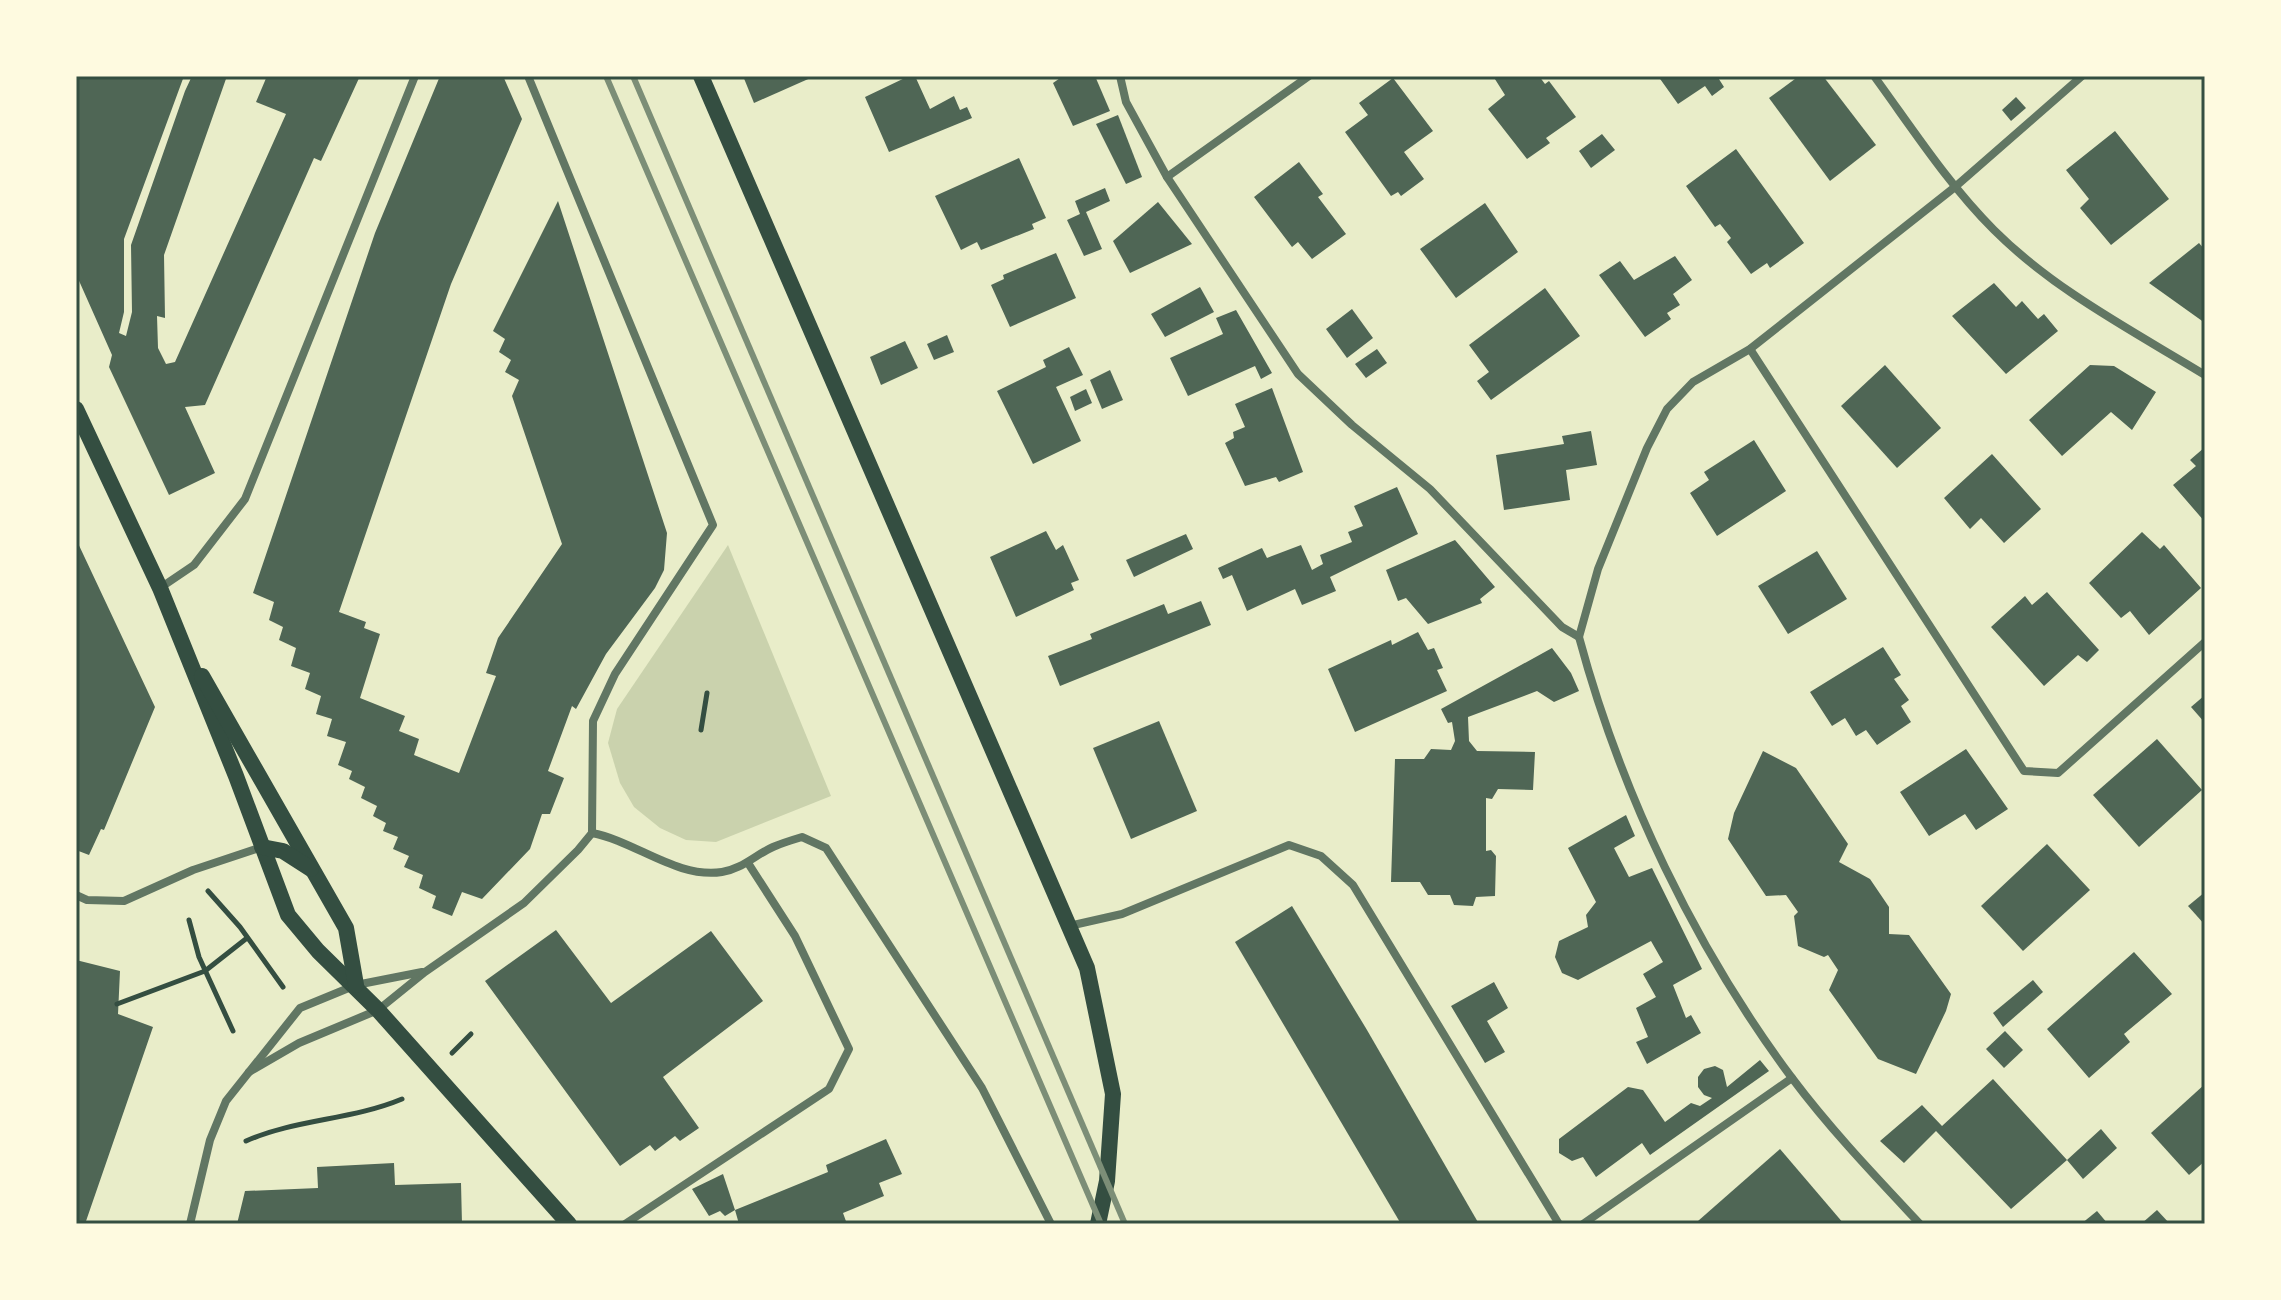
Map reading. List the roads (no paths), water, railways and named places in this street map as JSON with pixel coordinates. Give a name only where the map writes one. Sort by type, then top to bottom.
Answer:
[{"type":"main road","points":[[701,76],[1091,983],[1113,1094],[1107,1181],[1098,1224]]},
{"type":"main road","points":[[76,409],[160,588],[288,915],[318,951],[356,985],[569,1224]]},
{"type":"main road","points":[[183,648],[223,707],[346,928],[356,985]]},
{"type":"main road","points":[[262,847],[283,851],[312,869]]},
{"type":"street","points":[[160,588],[194,565],[245,499],[415,76]]},
{"type":"street","points":[[249,1072],[299,1043],[378,1010],[425,972],[524,903],[592,833],[593,721],[615,674],[713,525],[528,76]]},
{"type":"street","points":[[1120,76],[1126,102],[1167,177],[1298,374],[1352,425],[1430,489],[1562,627],[1579,637]]},
{"type":"street","points":[[1167,177],[1309,76]]},
{"type":"street","points":[[1874,76],[1955,187],[1996,232],[2075,295],[2205,375]]},
{"type":"street","points":[[1920,1224],[1855,1155],[1792,1078],[1729,985],[1664,865],[1630,785],[1579,637],[1598,569],[1647,448],[1667,409],[1693,382],[1750,349],[1955,187],[2082,76]]},
{"type":"street","points":[[1750,349],[2024,771],[2058,773],[2205,642]]},
{"type":"street","points":[[592,833],[614,837],[666,862],[701,872],[724,872],[748,863],[771,848],[802,837],[826,848],[982,1088],[1051,1224]]},
{"type":"street","points":[[1069,926],[1122,914],[1289,845],[1321,856],[1353,885],[1559,1224]]},
{"type":"street","points":[[76,895],[87,900],[124,901],[193,870],[262,847]]},
{"type":"street","points":[[625,1224],[829,1089],[849,1049],[795,936],[748,863]]},
{"type":"street","points":[[190,1224],[210,1140],[226,1101],[300,1008],[356,985],[425,972]]},
{"type":"street","points":[[1583,1224],[1792,1078]]},
{"type":"railway","points":[[606,76],[1101,1224]]},
{"type":"railway","points":[[633,76],[1125,1224]]}]
